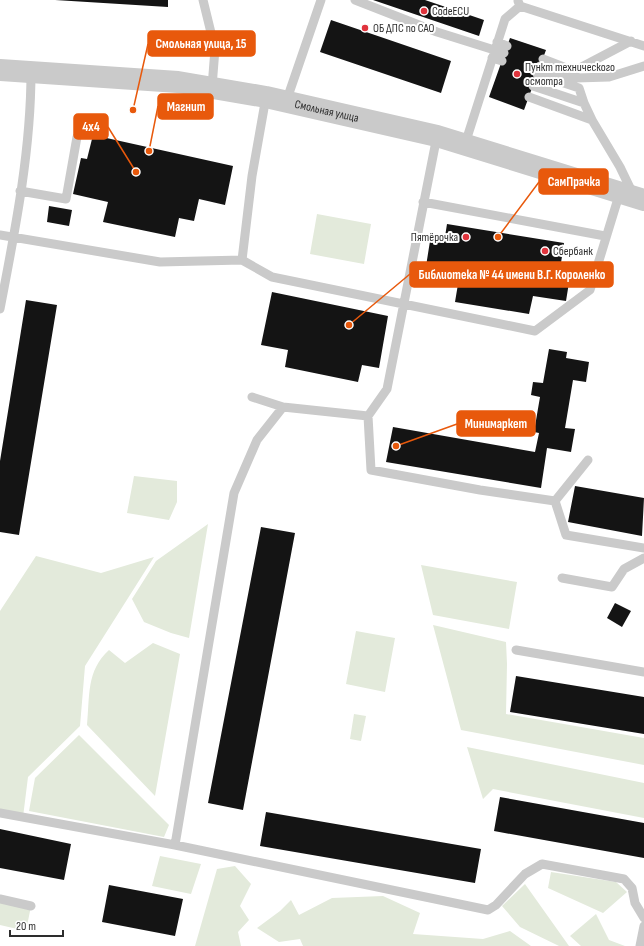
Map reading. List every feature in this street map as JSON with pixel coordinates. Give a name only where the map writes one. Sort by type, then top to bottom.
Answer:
[{"type":"street","name":"Смольная улица","points":[[0,70],[178,82],[266,97],[437,136],[633,196]]},
{"type":"lane","points":[[203,0],[215,49],[212,87]]},
{"type":"lane","points":[[286,102],[321,0]]},
{"type":"lane","points":[[356,0],[437,32],[504,53],[494,50]]},
{"type":"lane","points":[[465,144],[505,19],[519,3],[644,46]]},
{"type":"lane","points":[[540,66],[574,71],[631,41]]},
{"type":"lane","points":[[540,66],[576,78],[609,77],[644,66]]},
{"type":"lane","points":[[0,235],[160,262],[242,260],[272,277],[535,331],[590,290],[605,236],[633,196],[620,167],[592,120],[579,88],[540,66]]},
{"type":"lane","points":[[488,70],[497,74]]},
{"type":"lane","points":[[0,309],[14,237],[30,113],[31,72]]},
{"type":"lane","points":[[484,82],[493,85]]},
{"type":"lane","points":[[533,86],[584,103]]},
{"type":"lane","points":[[242,260],[252,176],[266,97]]},
{"type":"lane","points":[[528,97],[592,120]]},
{"type":"lane","points":[[437,136],[387,389],[368,416],[371,470],[480,490],[555,501]]},
{"type":"lane","points":[[20,191],[66,199],[77,137]]},
{"type":"lane","points":[[423,202],[605,236]]},
{"type":"lane","points":[[252,397],[283,407],[368,416]]},
{"type":"lane","points":[[175,845],[234,493],[256,440],[283,407]]},
{"type":"lane","points":[[555,501],[588,460]]},
{"type":"lane","points":[[555,501],[566,535],[644,548]]},
{"type":"lane","points":[[562,578],[612,587],[624,569],[644,558]]},
{"type":"lane","points":[[516,650],[644,672]]},
{"type":"lane","points":[[0,813],[175,845],[488,910],[496,905],[525,874],[542,864],[624,879],[632,888],[635,903],[644,918]]},
{"type":"lane","points":[[0,900],[31,906]]},
{"type":"lane","points":[[640,946],[644,926]]},
{"type":"green space","points":[[317,214],[371,224],[364,264],[310,254]]},
{"type":"green space","points":[[134,476],[177,481],[177,502],[169,520],[127,513]]},
{"type":"green space","points":[[208,524],[189,638],[171,633],[144,622],[132,599],[156,561]]},
{"type":"green space","points":[[36,556],[101,573],[154,557],[85,666],[80,726],[28,777],[23,817],[0,813],[0,611]]},
{"type":"green space","points":[[421,565],[517,582],[509,629],[433,615]]},
{"type":"green space","points":[[433,625],[506,642],[506,714],[644,738],[644,765],[461,730]]},
{"type":"green space","points":[[356,631],[395,638],[385,692],[346,684]]},
{"type":"green space","points":[[153,643],[180,654],[155,796],[87,725],[90,684],[96,666],[102,658],[109,650],[125,663]]},
{"type":"green space","points":[[354,714],[366,716],[361,741],[350,739]]},
{"type":"green space","points":[[79,735],[169,825],[164,837],[29,811],[35,778]]},
{"type":"green space","points":[[467,747],[644,783],[644,818],[493,789],[483,799]]},
{"type":"green space","points":[[160,856],[201,864],[191,894],[152,886]]},
{"type":"green space","points":[[235,866],[251,884],[240,906],[249,920],[238,932],[241,946],[195,946],[217,869]]},
{"type":"green space","points":[[551,872],[616,882],[627,892],[603,913],[548,888]]},
{"type":"green space","points":[[525,884],[569,946],[559,946],[520,927],[502,906]]},
{"type":"green space","points":[[383,896],[420,913],[413,934],[483,939],[510,931],[531,946],[303,946],[300,939],[279,942],[257,928],[280,911],[291,900],[299,915],[332,898]]},
{"type":"green space","points":[[0,899],[31,906],[26,931],[0,925]]},
{"type":"green space","points":[[596,914],[609,940],[625,946],[581,946],[570,936]]},
{"type":"building","points":[[55,0],[168,0],[168,7]]},
{"type":"building","points":[[373,0],[425,0],[484,20],[479,36]]},
{"type":"building","points":[[331,20],[451,61],[441,93],[320,52]]},
{"type":"building","name":"Пункт технического осмотра","points":[[510,38],[546,50],[524,110],[489,97]]},
{"type":"building","points":[[93,135],[233,166],[225,205],[199,199],[194,221],[179,218],[175,237],[103,222],[108,202],[73,194],[81,158],[87,159]]},
{"type":"building","points":[[49,206],[72,210],[69,226],[47,222]]},
{"type":"building","points":[[447,224],[564,243],[561,263],[572,264],[566,301],[533,296],[529,314],[455,302],[458,284],[424,279],[430,241],[444,243]]},
{"type":"building","points":[[272,292],[388,316],[379,368],[362,365],[358,382],[285,367],[288,350],[261,345]]},
{"type":"building","points":[[26,300],[57,305],[19,535],[0,532],[0,461]]},
{"type":"building","points":[[549,349],[567,352],[566,358],[589,362],[586,382],[573,380],[565,428],[575,429],[571,452],[547,448],[541,488],[386,462],[393,427],[535,452],[539,433],[534,432],[540,397],[531,395],[533,382],[543,383]]},
{"type":"building","points":[[575,486],[644,498],[642,536],[568,522]]},
{"type":"building","points":[[261,527],[295,533],[243,810],[208,803]]},
{"type":"building","points":[[615,603],[631,611],[622,627],[607,618]]},
{"type":"building","points":[[516,676],[644,697],[644,734],[510,712]]},
{"type":"building","points":[[500,797],[644,823],[644,858],[494,831]]},
{"type":"building","points":[[266,812],[481,849],[475,883],[260,846]]},
{"type":"building","points":[[0,829],[71,844],[64,880],[0,868]]},
{"type":"building","points":[[109,885],[183,899],[175,936],[102,922]]},
{"type":"place","name":"CodeECU","points":[[424,11]]},
{"type":"place","name":"ОБ ДПС по САО","points":[[365,28]]},
{"type":"place","name":"Пункт технического осмотра","points":[[517,74]]},
{"type":"place","name":"Смольная улица, 15","points":[[133,110]]},
{"type":"place","name":"Магнит","points":[[149,151]]},
{"type":"place","name":"4х4","points":[[136,172]]},
{"type":"place","name":"Пятёрочка","points":[[466,237]]},
{"type":"place","name":"СамПрачка","points":[[498,237]]},
{"type":"place","name":"Сбербанк","points":[[545,251]]},
{"type":"place","name":"Библиотека № 44 имени В.Г. Короленко","points":[[349,325]]},
{"type":"place","name":"Минимаркет","points":[[396,446]]}]
